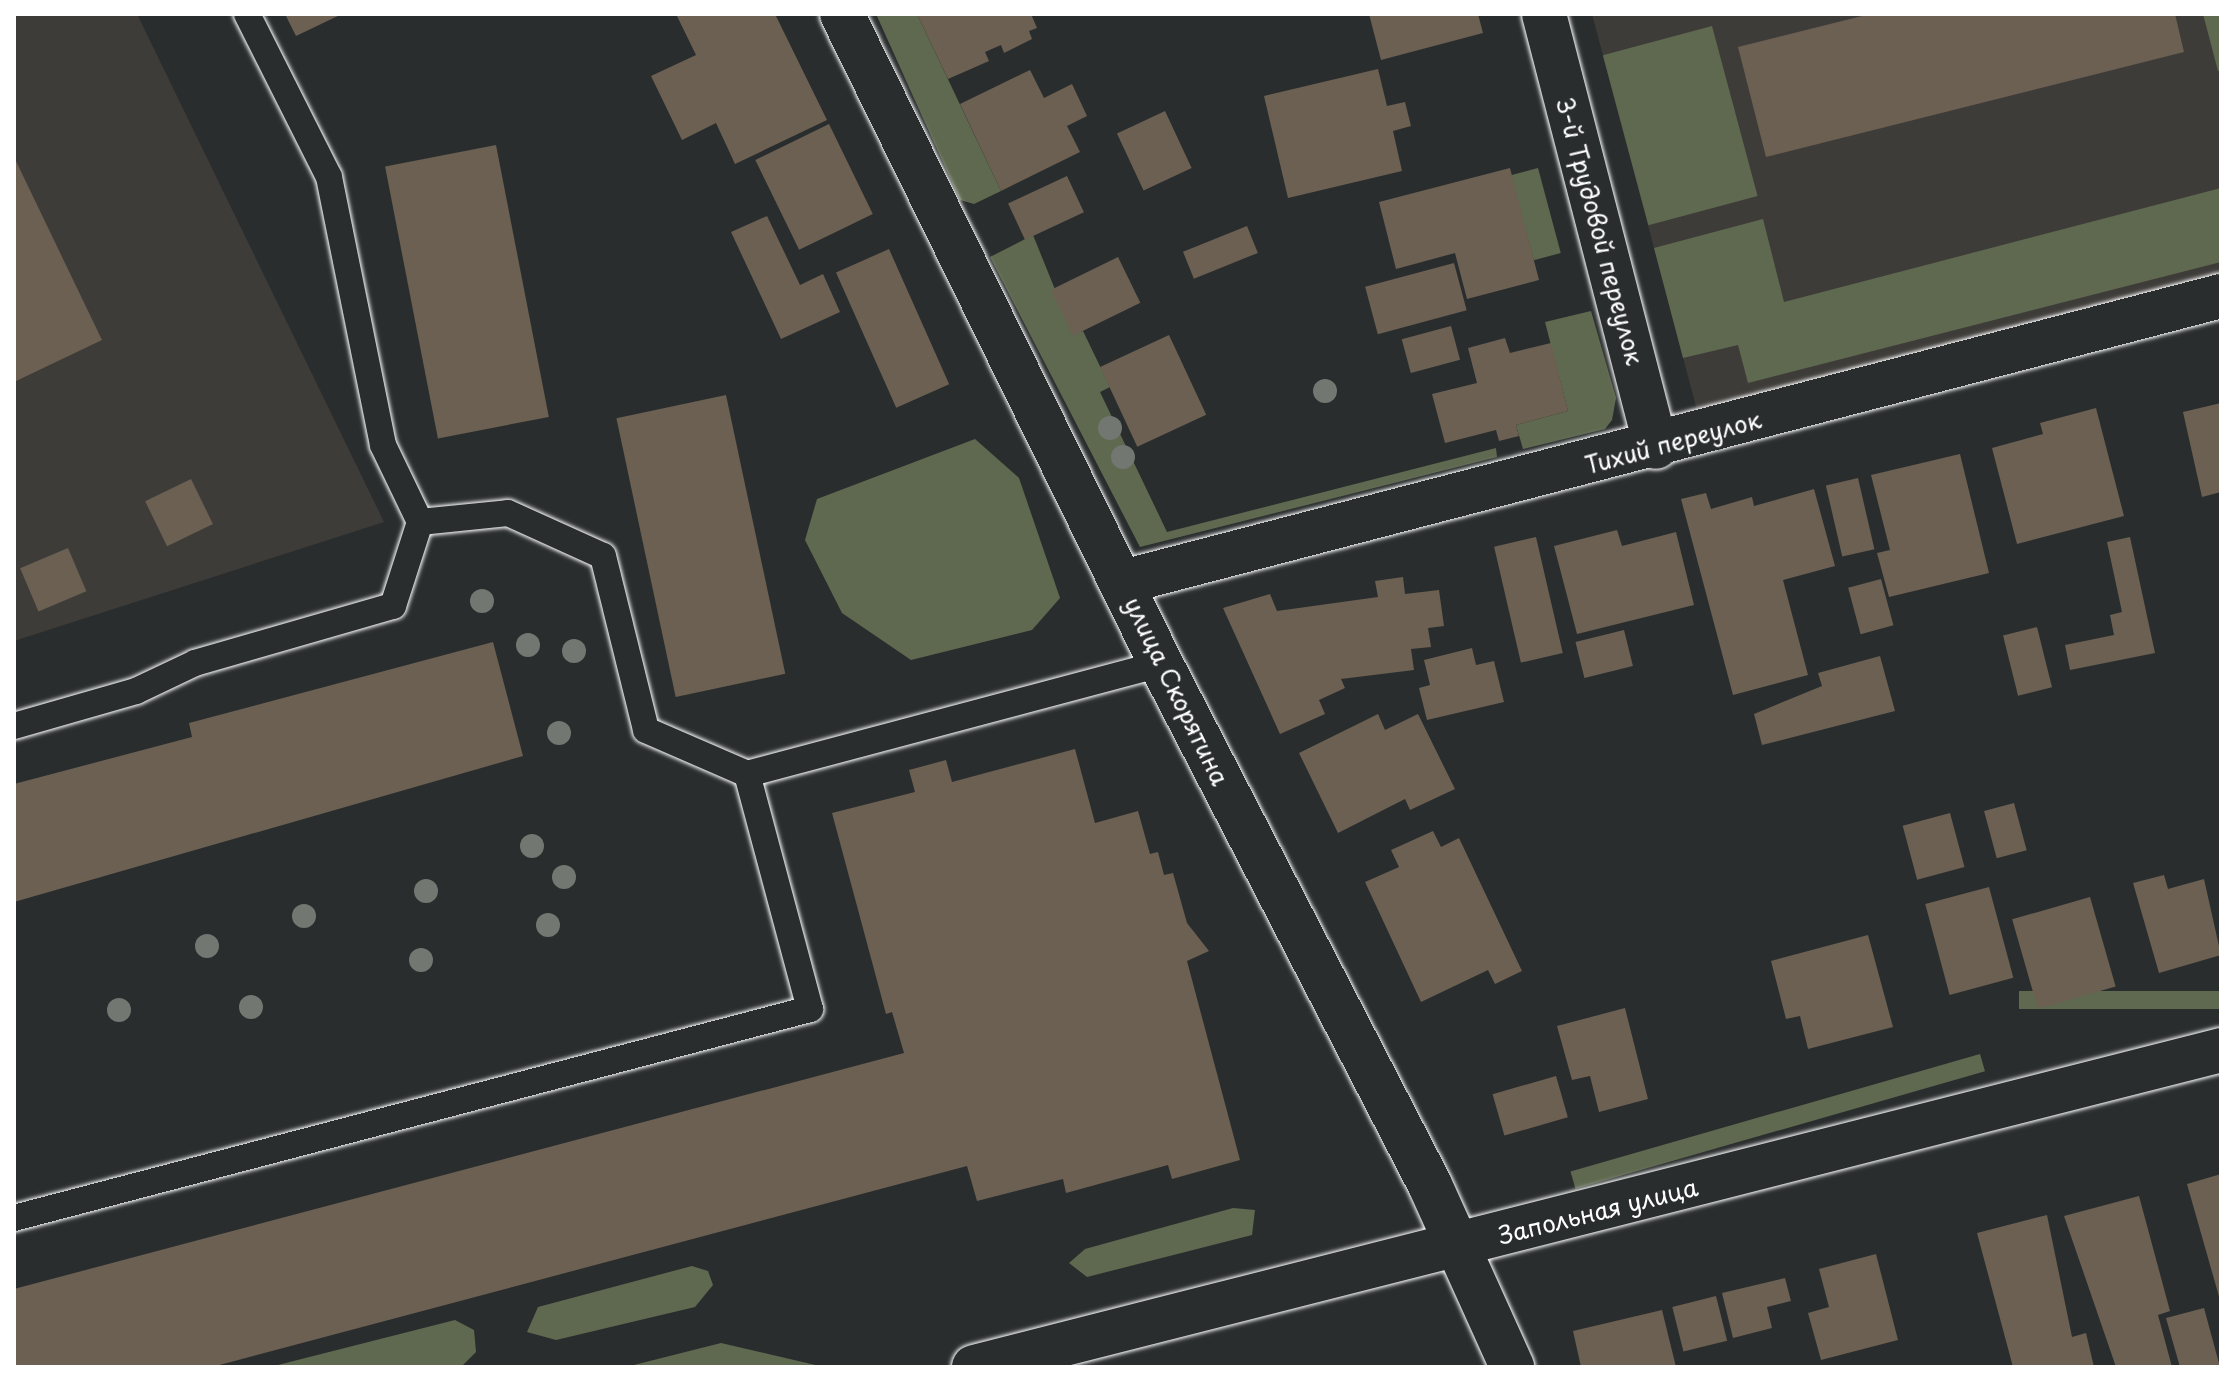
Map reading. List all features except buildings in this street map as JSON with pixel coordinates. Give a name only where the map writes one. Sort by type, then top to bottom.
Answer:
[{"type":"street","name":"улица Скорятина","points":[[842,14],[1161,664],[1459,1246],[1512,1367]]},
{"type":"street","name":"3-й Трудовой переулок","points":[[1544,14],[1656,447]]},
{"type":"street","name":"Тихий переулок","points":[[1123,582],[1656,447],[2221,296]]},
{"type":"street","name":"Запольная улица","points":[[974,1367],[2221,1050]]},
{"type":"lane","points":[[14,726],[136,691],[195,663],[393,606],[420,522],[383,445],[329,177],[247,14]]},
{"type":"lane","points":[[420,522],[508,513],[603,556],[646,730],[747,774],[1161,664]]},
{"type":"lane","points":[[14,1218],[810,1009],[747,774]]},
{"type":"shaded area","points":[[14,14],[137,14],[384,522],[14,641]]},
{"type":"shaded area","points":[[1592,14],[2221,14],[2221,275],[1697,410]]},
{"type":"green space","points":[[876,14],[917,14],[1001,191],[974,204],[960,200]]},
{"type":"green space","points":[[2203,14],[2221,14],[2221,71],[2218,71]]},
{"type":"green space","points":[[1712,26],[1758,196],[1648,225],[1603,55]]},
{"type":"green space","points":[[1538,168],[1561,253],[1534,260],[1511,175]]},
{"type":"green space","points":[[2221,188],[2221,262],[1748,383],[1738,345],[1683,358],[1654,248],[1763,219],[1784,302]]},
{"type":"green space","points":[[1033,235],[1073,334],[1083,331],[1110,387],[1100,392],[1167,532],[1496,448],[1497,457],[1140,547],[990,257]]},
{"type":"green space","points":[[1591,311],[1616,398],[1612,420],[1605,429],[1523,449],[1516,425],[1568,411],[1545,322]]},
{"type":"green space","points":[[975,439],[1019,478],[1060,598],[1032,630],[911,660],[842,613],[805,540],[817,499]]},
{"type":"green space","points":[[2019,991],[2221,991],[2221,1009],[2019,1009]]},
{"type":"green space","points":[[1980,1054],[1985,1071],[1575,1189],[1571,1171]]},
{"type":"green space","points":[[1233,1208],[1255,1210],[1252,1235],[1087,1277],[1069,1263],[1085,1249]]},
{"type":"green space","points":[[692,1266],[708,1271],[713,1285],[695,1307],[556,1340],[527,1332],[538,1307]]},
{"type":"green space","points":[[455,1320],[474,1330],[476,1352],[461,1367],[270,1367]]},
{"type":"green space","points":[[721,1343],[824,1367],[626,1367]]}]
